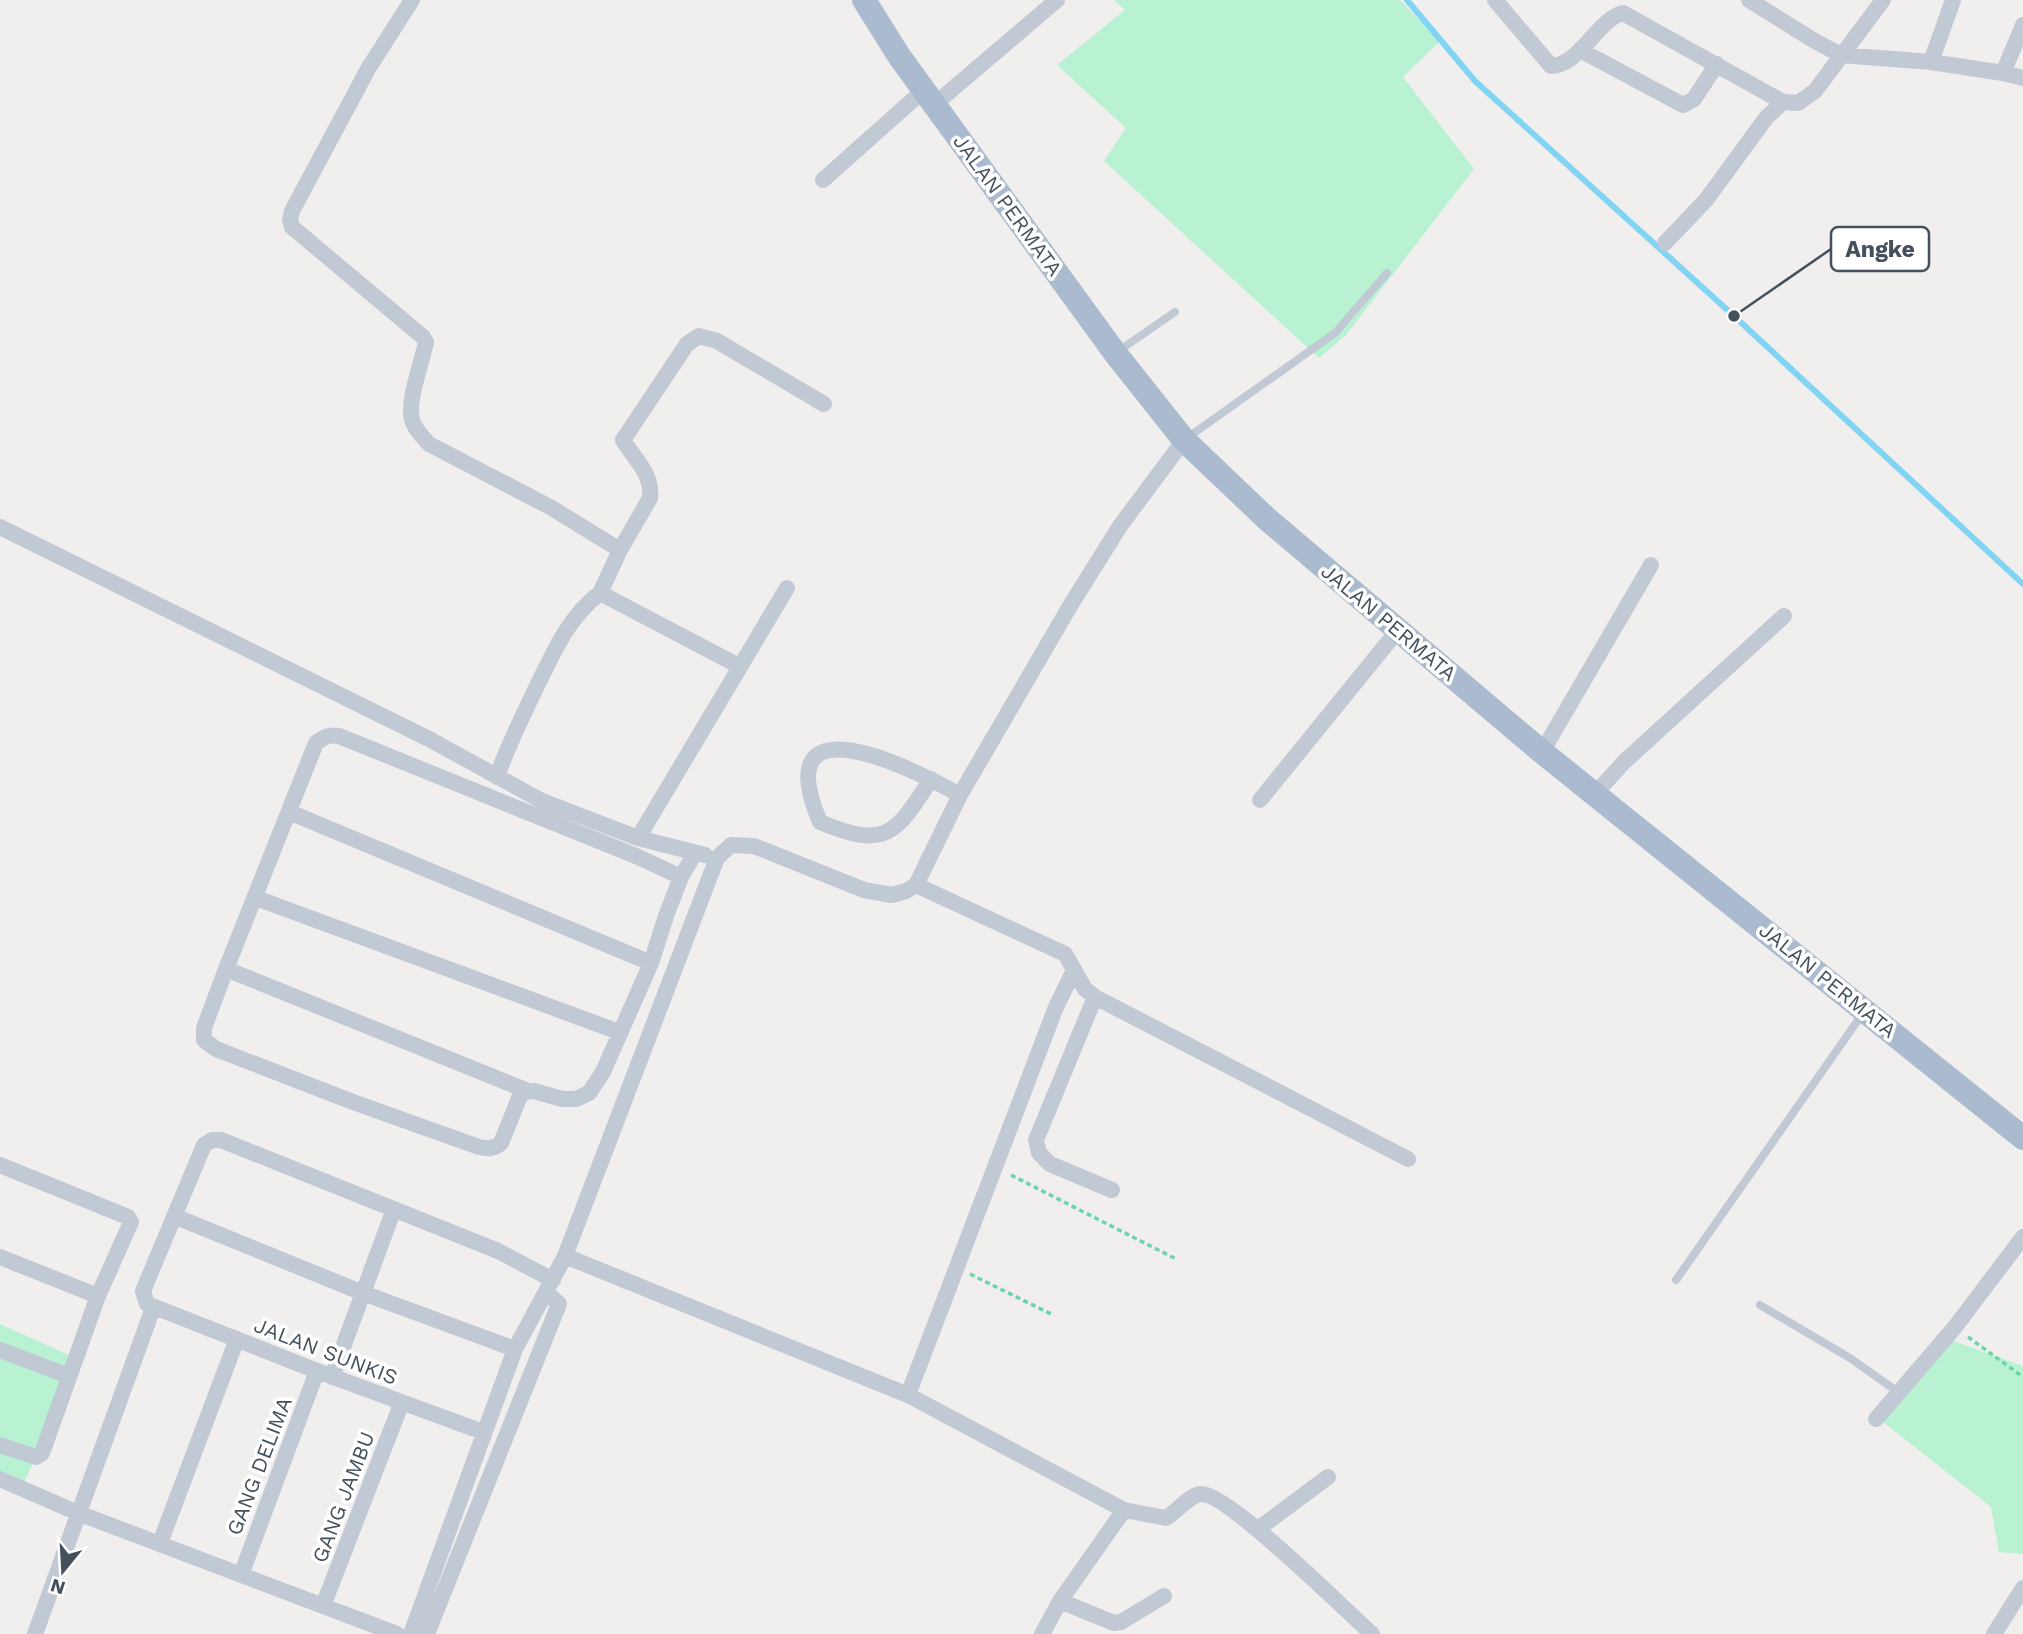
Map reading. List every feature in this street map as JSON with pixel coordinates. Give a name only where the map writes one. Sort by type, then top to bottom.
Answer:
[{"type":"main road","name":"JALAN PERMATA","points":[[864,0],[899,56],[1115,353],[1184,440],[1267,519],[1542,752],[2023,1138]]},
{"type":"street","points":[[412,0],[368,69],[298,199],[290,220],[292,227],[424,337],[426,342],[412,401],[412,420],[429,444],[550,507],[620,550]]},
{"type":"street","points":[[823,180],[1057,0]]},
{"type":"street","points":[[1518,0],[1500,6],[1550,66],[1561,63],[1580,50],[1613,18],[1623,13],[1783,102],[1798,103],[1806,99],[1883,0]]},
{"type":"street","points":[[1749,0],[1841,55],[1931,62],[2023,78]]},
{"type":"street","points":[[1931,62],[1953,0]]},
{"type":"street","points":[[2003,73],[2023,25]]},
{"type":"street","points":[[1580,50],[1683,105],[1694,99],[1717,64]]},
{"type":"street","points":[[1665,243],[1706,200],[1766,118],[1783,102]]},
{"type":"street","points":[[497,777],[505,752],[563,634],[586,604],[600,593],[620,550],[650,498],[651,488],[647,474],[623,440],[687,344],[698,336],[716,341],[824,404]]},
{"type":"street","points":[[411,1634],[515,1349],[565,1256],[718,858],[731,845],[741,844],[754,846],[864,890],[892,895],[916,885],[960,795],[1070,606],[1120,526],[1184,440]]},
{"type":"street","points":[[0,527],[407,728],[542,801],[638,838],[718,858]]},
{"type":"street","points":[[1542,752],[1651,565]]},
{"type":"street","points":[[638,838],[787,588]]},
{"type":"street","points":[[600,593],[739,666]]},
{"type":"street","points":[[1595,794],[1623,762],[1784,617]]},
{"type":"street","points":[[1260,800],[1398,630]]},
{"type":"street","points":[[528,1091],[519,1098],[501,1143],[489,1149],[353,1102],[216,1049],[204,1040],[204,1028],[226,969],[316,743],[331,734],[636,856],[681,877]]},
{"type":"street","points":[[931,779],[909,814],[888,833],[874,836],[839,830],[820,822],[815,810],[808,771],[810,762],[822,752],[844,749],[870,754],[931,779],[960,795]]},
{"type":"street","points":[[289,812],[651,963]]},
{"type":"street","points":[[226,969],[528,1091],[562,1099],[576,1098],[589,1093],[603,1072],[651,963],[681,877],[695,853]]},
{"type":"street","points":[[916,885],[1065,954],[1085,989],[1095,997],[1408,1160]]},
{"type":"street","points":[[256,898],[619,1032]]},
{"type":"street","points":[[908,1395],[1056,1007],[1074,970]]},
{"type":"street","points":[[1095,997],[1036,1140],[1039,1153],[1050,1164],[1112,1190]]},
{"type":"street","points":[[35,1634],[153,1308],[144,1298],[143,1291],[204,1144],[221,1140],[498,1251],[549,1286],[559,1304],[427,1634]]},
{"type":"street","points":[[0,1164],[131,1220],[128,1233],[98,1296],[39,1456],[0,1445]]},
{"type":"street","name":"GANG DELIMA","points":[[241,1575],[324,1374],[363,1293],[394,1209]]},
{"type":"street","points":[[174,1216],[363,1293],[515,1349]]},
{"type":"street","points":[[1875,1419],[1955,1326],[2023,1237]]},
{"type":"street","points":[[565,1256],[908,1395],[1124,1510],[1166,1518],[1196,1495],[1217,1498],[1258,1529],[1372,1634]]},
{"type":"street","points":[[0,1257],[98,1296]]},
{"type":"street","name":"JALAN SUNKIS","points":[[153,1308],[483,1432]]},
{"type":"street","points":[[160,1543],[237,1339]]},
{"type":"street","points":[[0,1350],[69,1376]]},
{"type":"street","points":[[496,1398],[519,1405]]},
{"type":"street","name":"GANG JAMBU","points":[[323,1606],[402,1402]]},
{"type":"street","points":[[1258,1529],[1328,1477]]},
{"type":"street","points":[[1,1482],[397,1634]]},
{"type":"street","points":[[1042,1634],[1060,1601],[1124,1510]]},
{"type":"street","points":[[1994,1634],[2023,1588]]},
{"type":"street","points":[[1060,1601],[1114,1623],[1121,1622],[1164,1596]]},
{"type":"lane","points":[[1184,440],[1335,333],[1387,273]]},
{"type":"lane","points":[[1115,353],[1175,312]]},
{"type":"lane","points":[[1676,1280],[1865,1010]]},
{"type":"lane","points":[[1760,1305],[1850,1358],[1898,1392]]},
{"type":"path","points":[[996,1168],[1176,1259]]},
{"type":"path","points":[[956,1267],[1053,1315]]},
{"type":"path","points":[[1955,1326],[2023,1377]]},
{"type":"green space","points":[[1114,0],[1400,0],[1440,41],[1403,77],[1474,169],[1346,335],[1319,358],[1104,161],[1126,128],[1057,65],[1125,10]]},
{"type":"green space","points":[[0,1324],[80,1360],[23,1485],[0,1475]]},
{"type":"green space","points":[[1937,1335],[2023,1366],[2023,1554],[1999,1552],[1991,1507],[1883,1422]]},
{"type":"waterway","points":[[1407,0],[1475,81],[2023,584]]},
{"type":"place","name":"Angke","points":[[1734,316]]}]
